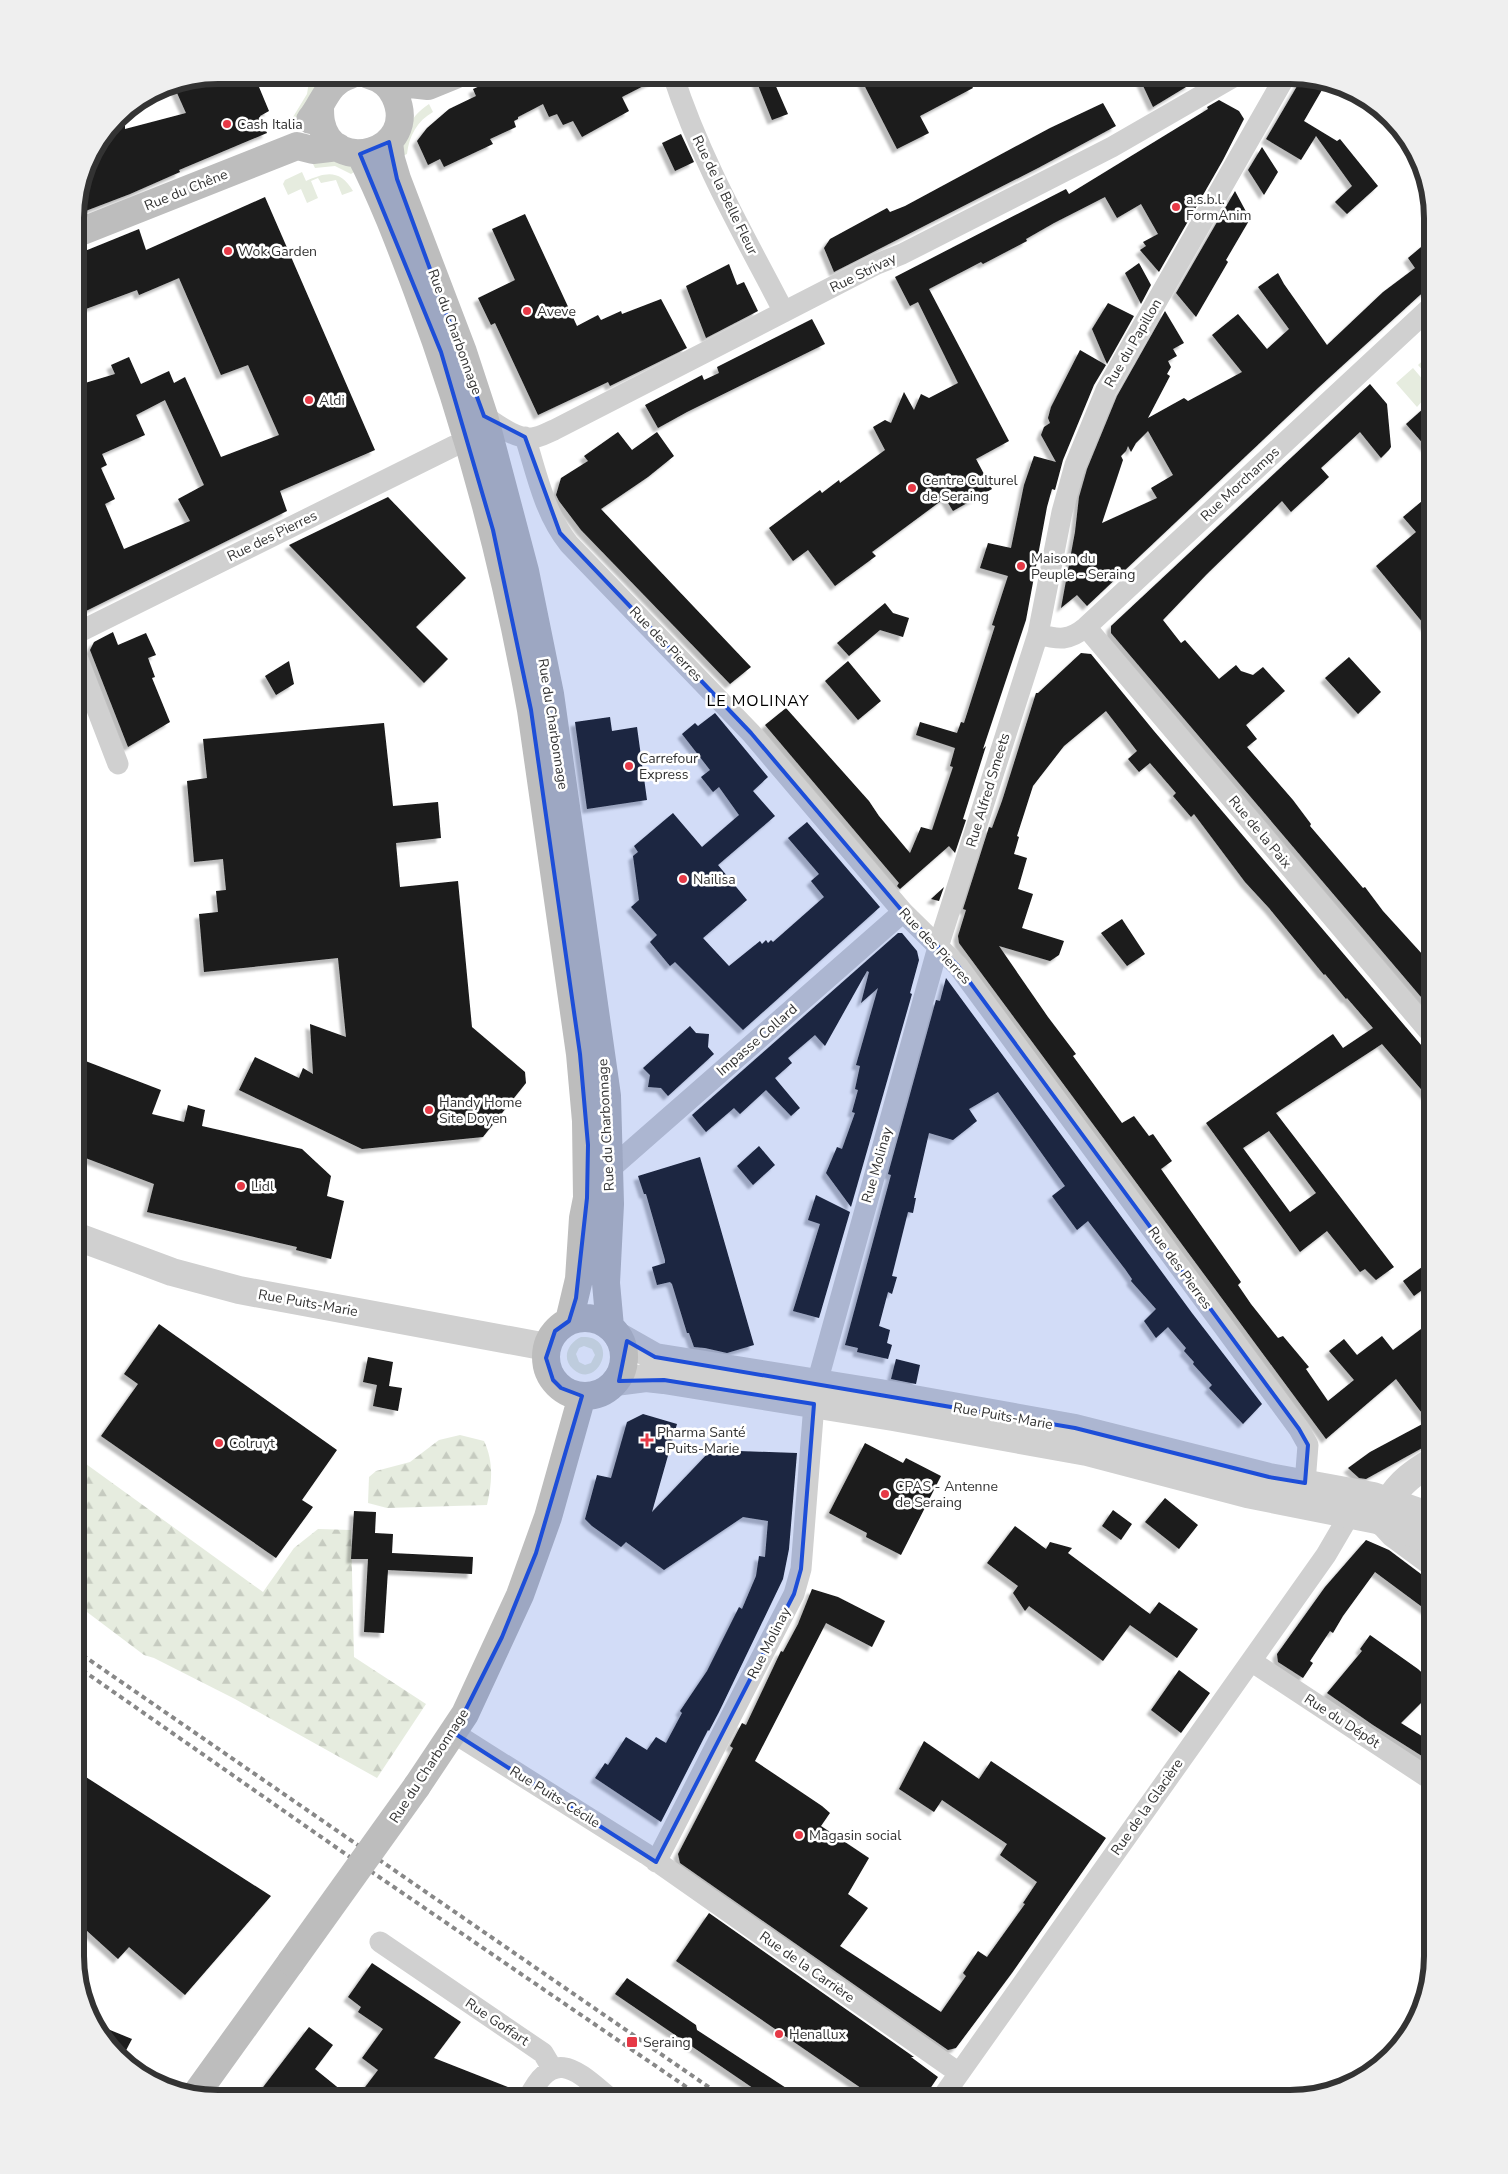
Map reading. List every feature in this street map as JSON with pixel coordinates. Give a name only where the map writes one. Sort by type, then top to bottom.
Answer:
[{"type":"main road","points":[[384,84],[393,91],[399,104],[400,117],[389,142]]},
{"type":"main road","points":[[415,84],[428,86],[433,84]]},
{"type":"main road","points":[[297,146],[299,136],[332,86]]},
{"type":"main road","points":[[332,86],[320,122],[327,136],[349,151]]},
{"type":"main road","points":[[400,117],[420,100],[428,86]]},
{"type":"main road","name":"Rue du Chêne","points":[[84,230],[297,146],[313,150],[371,152],[389,142]]},
{"type":"main road","name":"Rue du Charbonnage","points":[[389,142],[391,159],[397,179],[463,352],[484,416],[526,571],[550,694],[604,1068],[610,1169],[606,1284],[614,1331],[624,1354],[621,1371],[615,1382]]},
{"type":"main road","name":"Rue du Charbonnage","points":[[349,151],[377,187],[441,352],[470,441],[494,530],[530,701],[583,1080],[588,1155],[587,1198],[583,1218],[579,1280],[570,1321]]},
{"type":"main road","points":[[614,1331],[592,1319],[583,1318],[570,1321],[555,1331],[547,1347],[546,1358],[553,1380],[561,1388],[582,1396],[594,1395],[606,1390],[615,1382]]},
{"type":"main road","name":"Rue du Charbonnage","points":[[200,2089],[418,1786],[454,1733],[502,1637],[536,1553],[582,1396]]},
{"type":"street","name":"Rue de la Belle Fleur","points":[[676,84],[688,119],[710,170],[784,312]]},
{"type":"street","name":"Rue Strivay","points":[[525,437],[531,438],[554,430],[877,264],[902,254],[1112,147],[1221,84]]},
{"type":"street","name":"Rue du Papillon","points":[[1038,634],[1064,504],[1095,413],[1122,360],[1281,84]]},
{"type":"street","name":"Rue Morchamps","points":[[1038,634],[1054,639],[1076,636],[1424,313]]},
{"type":"street","points":[[484,416],[509,431],[525,437]]},
{"type":"street","name":"Rue des Pierres","points":[[525,437],[548,509],[560,533],[569,544],[751,732],[903,912],[958,966],[1299,1429],[1308,1445],[1305,1483]]},
{"type":"street","name":"Rue des Pierres","points":[[84,630],[454,446],[470,441]]},
{"type":"street","name":"Rue de la Paix","points":[[1086,627],[1424,1025]]},
{"type":"street","name":"Rue Alfred Smeets","points":[[938,947],[1038,634]]},
{"type":"street","points":[[84,675],[118,764]]},
{"type":"street","name":"Impasse Collard","points":[[610,1169],[903,912]]},
{"type":"street","name":"Rue Molinay","points":[[656,1862],[782,1619],[798,1582],[801,1569],[816,1394],[938,947]]},
{"type":"street","name":"Rue Puits-Marie","points":[[84,1240],[141,1262],[239,1290],[547,1347]]},
{"type":"street","name":"Rue Puits-Marie","points":[[614,1331],[655,1357],[816,1394],[1087,1452],[1247,1494],[1350,1514],[1383,1510]]},
{"type":"street","name":"Rue Puits-Marie","points":[[615,1382],[655,1379],[816,1394],[1083,1430],[1251,1472],[1353,1491],[1383,1510]]},
{"type":"street","points":[[1424,1467],[1396,1489],[1383,1510],[1391,1536],[1424,1560]]},
{"type":"street","points":[[1383,1510],[1424,1516]]},
{"type":"street","points":[[1383,1510],[1424,1535]]},
{"type":"street","name":"Rue de la Glacière","points":[[947,2090],[1326,1555],[1350,1514]]},
{"type":"street","name":"Rue du Dépôt","points":[[1250,1661],[1424,1775]]},
{"type":"street","name":"Rue Puits-Cécile","points":[[454,1733],[656,1862]]},
{"type":"street","name":"Rue de la Carrière","points":[[656,1862],[959,2072]]},
{"type":"street","name":"Rue Goffart","points":[[380,1942],[543,2053],[552,2068]]},
{"type":"street","points":[[532,2090],[544,2073],[552,2068],[569,2069],[599,2090]]},
{"type":"highlighted area","points":[[389,142],[397,179],[484,416],[525,437],[560,533],[751,733],[903,912],[958,966],[1299,1429],[1308,1445],[1307,1471],[1305,1483],[1269,1477],[1075,1428],[655,1357],[627,1341],[619,1381],[664,1380],[814,1404],[801,1569],[794,1594],[656,1862],[454,1733],[502,1637],[536,1553],[582,1396],[561,1388],[553,1380],[546,1358],[555,1331],[569,1321],[576,1298],[587,1198],[588,1145],[580,1054],[531,710],[493,530],[441,352],[360,154]]},
{"type":"green space","points":[[309,84],[317,84],[308,108],[296,125],[293,117],[307,94]]},
{"type":"green space","points":[[429,104],[433,112],[418,124],[410,141],[407,154],[398,158],[412,121]]},
{"type":"green space","points":[[311,160],[344,161],[357,170],[351,174],[335,166],[315,168]]},
{"type":"green space","points":[[302,172],[306,181],[326,174],[338,176],[353,191],[342,195],[336,180],[321,183],[318,178],[311,181],[318,198],[307,203],[301,189],[288,195],[283,184],[285,180]]},
{"type":"green space","points":[[1424,359],[1424,372],[1418,365]]},
{"type":"green space","points":[[1413,368],[1424,381],[1424,399],[1417,407],[1396,383]]},
{"type":"green space","points":[[581,1337],[593,1339],[601,1344],[603,1352],[602,1361],[591,1373],[582,1374],[569,1365],[567,1360],[568,1351],[576,1340]],"holes":[[[584,1346],[592,1349],[595,1355],[591,1363],[585,1365],[579,1362],[576,1354],[579,1348]]]},
{"type":"green space","points":[[460,1435],[484,1441],[491,1465],[487,1505],[387,1508],[368,1503],[369,1477],[376,1471],[410,1462],[439,1440]]},
{"type":"green space","points":[[84,1463],[263,1592],[294,1548],[318,1529],[351,1530],[354,1657],[426,1704],[377,1778],[235,1699],[154,1658],[144,1655],[84,1610]]},
{"type":"building","points":[[258,84],[269,111],[260,116],[267,133],[179,170],[180,172],[130,194],[84,212],[88,183],[94,167],[111,136],[120,126],[125,125],[125,129],[186,113],[176,91],[200,85]]},
{"type":"building","points":[[484,84],[647,84],[622,97],[629,111],[582,137],[573,121],[563,125],[557,114],[549,117],[543,104],[518,117],[514,121],[516,127],[490,139],[493,144],[444,167],[440,159],[428,165],[417,141],[427,128],[449,109],[476,96],[473,89]]},
{"type":"building","points":[[758,84],[775,84],[788,114],[772,120]]},
{"type":"building","points":[[864,84],[971,84],[973,88],[920,116],[929,133],[897,149]]},
{"type":"building","points":[[1142,84],[1191,84],[1153,107]]},
{"type":"building","points":[[1298,84],[1323,88],[1304,121],[1337,141],[1340,139],[1378,186],[1347,214],[1335,202],[1352,186],[1316,136],[1301,160],[1266,139]]},
{"type":"building","points":[[1219,100],[1239,111],[1244,119],[1223,160],[1159,272],[1140,250],[1146,246],[1143,242],[1158,234],[1141,204],[1117,218],[1105,197],[1054,223],[1026,239],[1027,241],[983,264],[981,262],[929,289],[1009,441],[976,459],[992,489],[953,511],[945,498],[872,552],[876,556],[835,586],[808,550],[793,561],[769,528],[820,490],[822,493],[839,480],[840,483],[885,450],[873,427],[885,420],[891,423],[904,392],[914,410],[921,394],[929,398],[958,383],[918,302],[910,306],[895,277],[1066,189],[1069,194],[1208,109],[1207,107]]},
{"type":"building","points":[[1103,103],[1116,126],[834,272],[824,248],[830,239],[887,208],[890,212],[905,206],[1050,128]]},
{"type":"building","points":[[681,134],[694,162],[675,171],[662,143]]},
{"type":"building","points":[[1262,147],[1278,172],[1264,195],[1248,170]]},
{"type":"building","points":[[1235,191],[1250,219],[1196,317],[1176,293]]},
{"type":"building","points":[[265,197],[375,450],[280,491],[287,511],[84,612],[84,383],[115,374],[111,365],[129,357],[141,384],[169,371],[174,383],[185,377],[221,457],[279,435],[248,365],[221,375],[179,278],[139,295],[137,290],[84,310],[84,251],[139,229],[146,250]],"holes":[[[165,400],[204,485],[178,499],[190,521],[124,549],[105,504],[115,499],[101,468],[107,465],[102,454],[145,435],[136,415]]]},
{"type":"building","name":"Aveve","points":[[525,214],[577,326],[598,315],[601,320],[621,311],[622,314],[661,299],[687,348],[610,386],[608,382],[538,415],[495,323],[491,325],[478,298],[515,280],[492,229]]},
{"type":"building","points":[[1424,245],[1424,292],[1318,388],[1087,606],[1077,595],[1061,608],[1075,532],[1079,497],[1087,469],[1117,396],[1165,311],[1184,343],[1173,349],[1177,356],[1168,361],[1171,367],[1167,374],[1170,376],[1148,418],[1184,398],[1188,401],[1242,372],[1212,335],[1238,314],[1267,349],[1289,329],[1258,287],[1278,273],[1327,345],[1383,292],[1415,268],[1408,258]],"holes":[[[1148,431],[1173,475],[1151,488],[1157,498],[1102,523],[1123,460],[1121,456],[1128,446],[1131,452],[1136,443]]]},
{"type":"building","points":[[1139,263],[1151,285],[1141,304],[1125,273]]},
{"type":"building","points":[[729,264],[737,285],[744,282],[758,311],[706,338],[686,286]]},
{"type":"building","points":[[1108,303],[1134,316],[1107,364],[1092,329]]},
{"type":"building","points":[[812,319],[825,344],[658,428],[645,405],[702,375],[704,380],[719,373],[717,367]]},
{"type":"building","points":[[1080,350],[1106,365],[1094,385],[1063,460],[1055,490],[1052,489],[1026,620],[983,749],[986,746],[963,819],[966,820],[955,853],[949,846],[900,889],[897,886],[899,883],[765,725],[786,708],[869,801],[910,853],[921,827],[932,830],[953,767],[950,766],[955,748],[916,735],[920,722],[957,733],[961,722],[964,723],[995,626],[992,625],[1008,576],[980,568],[988,543],[1011,548],[1024,485],[1034,456],[1056,462],[1041,435],[1044,427],[1050,423],[1048,418],[1051,407]]},
{"type":"building","points":[[1370,384],[1387,404],[1391,447],[1389,450],[1381,458],[1360,432],[1321,468],[1329,477],[1291,512],[1282,501],[1163,620],[1181,643],[1185,640],[1219,679],[1236,665],[1241,671],[1253,675],[1263,667],[1285,691],[1246,725],[1257,739],[1247,747],[1293,800],[1311,824],[1310,826],[1424,956],[1424,1000],[1111,633],[1111,626]]},
{"type":"building","points":[[1424,408],[1424,445],[1406,424]]},
{"type":"building","points":[[618,432],[632,450],[657,432],[674,456],[648,477],[601,509],[751,667],[730,684],[581,530],[556,495],[561,478],[588,461],[584,456]]},
{"type":"building","points":[[388,497],[466,578],[416,627],[448,659],[424,683],[289,545]]},
{"type":"building","points":[[1422,501],[1424,503],[1424,624],[1376,566],[1416,532],[1403,517]]},
{"type":"building","points":[[885,603],[893,613],[909,618],[903,637],[880,630],[849,656],[837,643]]},
{"type":"building","points":[[113,632],[118,645],[146,633],[156,655],[148,658],[155,677],[152,678],[170,722],[128,747],[90,650],[94,642]]},
{"type":"building","points":[[1081,653],[1091,654],[1154,731],[1424,1048],[1424,1093],[1382,1044],[1276,1113],[1394,1267],[1376,1280],[1365,1269],[1360,1272],[1327,1231],[1300,1252],[1206,1123],[1333,1034],[1343,1048],[1373,1028],[1324,975],[1245,882],[1194,814],[1191,817],[1173,796],[1176,793],[1150,763],[1139,772],[1128,759],[1137,751],[1106,711],[1064,746],[1033,786],[1017,836],[1019,837],[1014,854],[1027,858],[1018,889],[1033,894],[1022,928],[1064,941],[1059,955],[1050,961],[999,946],[1076,1054],[1073,1056],[1122,1123],[1134,1116],[1149,1136],[1153,1134],[1172,1161],[1161,1169],[1241,1282],[1238,1285],[1251,1304],[1278,1338],[1283,1336],[1309,1367],[1306,1369],[1328,1401],[1354,1380],[1329,1351],[1344,1339],[1357,1355],[1382,1336],[1393,1350],[1424,1327],[1424,1416],[1396,1379],[1326,1439],[959,943],[958,936],[966,910],[963,909],[989,827],[992,828],[1002,801],[1036,693]],"holes":[[[1269,1131],[1316,1193],[1290,1212],[1243,1148]]]},
{"type":"building","points":[[1349,657],[1381,692],[1358,714],[1325,678]]},
{"type":"building","points":[[289,661],[294,684],[276,695],[265,676]]},
{"type":"building","points":[[848,661],[881,701],[858,720],[825,681]]},
{"type":"building","points":[[715,713],[768,777],[753,791],[775,816],[718,865],[747,900],[703,938],[729,966],[760,941],[762,944],[766,940],[768,943],[771,940],[773,942],[824,897],[811,881],[819,874],[788,838],[807,822],[880,907],[743,1030],[675,962],[670,966],[650,942],[657,935],[631,907],[639,900],[633,856],[638,852],[634,846],[673,813],[702,847],[739,815],[719,787],[713,792],[701,777],[710,770],[682,734],[695,723],[698,726]]},
{"type":"building","points":[[610,717],[612,731],[637,727],[647,800],[587,809],[575,722]]},
{"type":"building","points":[[384,723],[393,806],[438,802],[441,838],[396,843],[400,887],[458,881],[472,1027],[525,1072],[526,1083],[483,1137],[362,1149],[239,1090],[255,1057],[299,1078],[303,1068],[313,1074],[310,1024],[346,1037],[338,958],[204,972],[199,914],[218,912],[216,891],[226,890],[223,859],[194,862],[187,781],[207,778],[203,739]]},
{"type":"building","points":[[944,887],[939,901],[931,899]]},
{"type":"building","points":[[1122,919],[1145,954],[1127,966],[1101,933]]},
{"type":"building","points":[[898,933],[902,933],[917,951],[919,960],[910,993],[912,994],[851,1207],[826,1173],[837,1147],[842,1149],[855,1113],[852,1112],[858,1090],[855,1089],[860,1066],[856,1065],[878,988],[861,1003],[869,972],[867,971],[825,1046],[815,1035],[788,1058],[792,1063],[775,1078],[800,1108],[791,1116],[766,1090],[740,1114],[734,1108],[706,1132],[692,1115]]},
{"type":"building","points":[[946,978],[1192,1313],[1262,1404],[1243,1424],[1209,1388],[1212,1385],[1193,1364],[1194,1362],[1184,1351],[1186,1348],[1168,1327],[1156,1338],[1144,1321],[1156,1309],[1131,1281],[1132,1279],[1125,1269],[1088,1221],[1077,1230],[1052,1196],[1065,1186],[998,1092],[969,1109],[977,1121],[953,1140],[929,1133],[914,1198],[916,1198],[913,1213],[908,1212],[892,1276],[897,1277],[892,1294],[888,1292],[879,1326],[890,1330],[887,1343],[892,1345],[888,1359],[857,1352],[858,1348],[845,1345],[891,1175],[888,1174],[936,1000],[940,1001]]},
{"type":"building","points":[[690,1026],[696,1033],[709,1034],[708,1047],[714,1054],[668,1096],[661,1088],[648,1087],[650,1075],[643,1068]]},
{"type":"building","name":"Lidl","points":[[84,1060],[161,1090],[152,1114],[184,1122],[188,1105],[205,1110],[202,1126],[302,1149],[331,1176],[327,1196],[344,1201],[331,1259],[296,1250],[297,1247],[147,1212],[154,1184],[84,1157]]},
{"type":"building","points":[[759,1146],[775,1165],[753,1185],[737,1166]]},
{"type":"building","points":[[700,1157],[754,1345],[727,1353],[694,1347],[689,1333],[687,1333],[672,1284],[670,1282],[657,1285],[652,1267],[665,1263],[665,1260],[646,1194],[644,1194],[638,1176]]},
{"type":"building","points":[[816,1195],[850,1212],[819,1318],[793,1311],[820,1224],[808,1220]]},
{"type":"building","points":[[1424,1266],[1424,1289],[1414,1296],[1403,1281]]},
{"type":"building","name":"Colruyt","points":[[159,1324],[337,1450],[302,1500],[313,1507],[276,1558],[101,1436],[138,1384],[124,1374]]},
{"type":"building","points":[[368,1357],[393,1362],[389,1386],[402,1388],[398,1411],[373,1406],[377,1385],[363,1382]]},
{"type":"building","points":[[896,1359],[920,1365],[916,1384],[891,1379]]},
{"type":"building","points":[[643,1414],[677,1424],[652,1512],[711,1450],[797,1453],[789,1549],[783,1579],[719,1712],[661,1822],[595,1778],[605,1763],[608,1765],[626,1737],[647,1750],[656,1737],[666,1743],[682,1713],[680,1711],[707,1671],[739,1607],[742,1609],[756,1576],[759,1556],[765,1557],[768,1521],[743,1517],[664,1570],[626,1542],[621,1547],[592,1526],[585,1519],[597,1475],[611,1478],[627,1422]]},
{"type":"building","points":[[1424,1423],[1424,1447],[1366,1479],[1359,1478],[1348,1468],[1370,1452]]},
{"type":"building","name":"CPAS - Antenne de Seraing","points":[[865,1443],[903,1463],[906,1458],[941,1476],[901,1555],[866,1537],[867,1533],[829,1513]]},
{"type":"building","points":[[1165,1498],[1198,1525],[1179,1549],[1145,1522]]},
{"type":"building","points":[[1113,1510],[1132,1524],[1121,1540],[1102,1526]]},
{"type":"building","points":[[354,1511],[376,1512],[375,1533],[393,1534],[392,1553],[473,1557],[472,1574],[388,1570],[384,1633],[364,1632],[368,1559],[351,1559]]},
{"type":"building","points":[[1015,1526],[1046,1549],[1050,1542],[1072,1548],[1068,1553],[1150,1614],[1159,1602],[1198,1629],[1177,1658],[1130,1625],[1103,1661],[1029,1606],[1025,1611],[1013,1593],[1018,1586],[987,1563]]},
{"type":"building","points":[[1366,1540],[1389,1550],[1424,1576],[1424,1608],[1375,1572],[1333,1633],[1330,1631],[1310,1661],[1313,1663],[1303,1678],[1278,1662],[1277,1654],[1325,1587]]},
{"type":"building","points":[[812,1589],[838,1597],[885,1621],[872,1647],[826,1623],[755,1761],[822,1806],[830,1813],[821,1826],[869,1858],[848,1894],[868,1908],[840,1946],[941,2012],[966,1976],[963,1973],[978,1951],[987,1957],[1025,1904],[1023,1903],[1037,1882],[1000,1855],[1007,1844],[942,1800],[934,1812],[899,1789],[924,1741],[979,1779],[991,1761],[1106,1838],[1012,1973],[956,2048],[948,2050],[680,1863],[678,1854],[733,1748],[730,1746],[742,1723],[746,1725],[781,1651],[783,1652],[798,1624]]},
{"type":"building","points":[[1370,1635],[1424,1675],[1424,1700],[1401,1723],[1424,1737],[1424,1757],[1327,1693],[1362,1651],[1360,1649]]},
{"type":"building","points":[[1179,1670],[1210,1693],[1181,1733],[1151,1710]]},
{"type":"building","points":[[84,1776],[271,1896],[185,1995],[129,1947],[118,1959],[84,1928]]},
{"type":"building","points":[[709,1913],[914,2057],[911,2057],[938,2077],[929,2090],[864,2090],[676,1961]]},
{"type":"building","points":[[372,1963],[461,2022],[434,2058],[515,2090],[363,2090],[378,2070],[362,2058],[383,2029],[358,2012],[361,2007],[348,1997]]},
{"type":"building","points":[[627,1978],[696,2025],[697,2030],[789,2090],[756,2090],[615,1994]]},
{"type":"building","points":[[309,2027],[333,2045],[315,2069],[341,2090],[261,2090]]},
{"type":"building","points":[[105,2028],[132,2039],[125,2053],[111,2038]]},
{"type":"railway","points":[[84,1656],[713,2090]]},
{"type":"railway","points":[[84,1671],[347,1855],[691,2090]]},
{"type":"place","name":"Cash Italia","points":[[227,124]]},
{"type":"place","name":"a.s.b.l. FormAnim","points":[[1176,207]]},
{"type":"place","name":"Wok Garden","points":[[228,251]]},
{"type":"place","name":"Aveve","points":[[527,311]]},
{"type":"place","name":"Aldi","points":[[309,400]]},
{"type":"place","name":"Centre Culturel de Seraing","points":[[912,488]]},
{"type":"place","name":"Maison du Peuple - Seraing","points":[[1021,566]]},
{"type":"place","name":"Carrefour Express","points":[[629,766]]},
{"type":"place","name":"Nailisa","points":[[683,879]]},
{"type":"place","name":"Handy Home Site Doyen","points":[[429,1110]]},
{"type":"place","name":"Lidl","points":[[241,1186]]},
{"type":"place","name":"Pharma Santé - Puits-Marie","points":[[647,1440]]},
{"type":"place","name":"Colruyt","points":[[219,1443]]},
{"type":"place","name":"CPAS - Antenne de Seraing","points":[[885,1494]]},
{"type":"place","name":"Magasin social","points":[[799,1835]]},
{"type":"place","name":"Henallux","points":[[779,2034]]},
{"type":"place","name":"Seraing","points":[[632,2042]]},
{"type":"district","name":"LE MOLINAY","points":[[758,701]]}]
